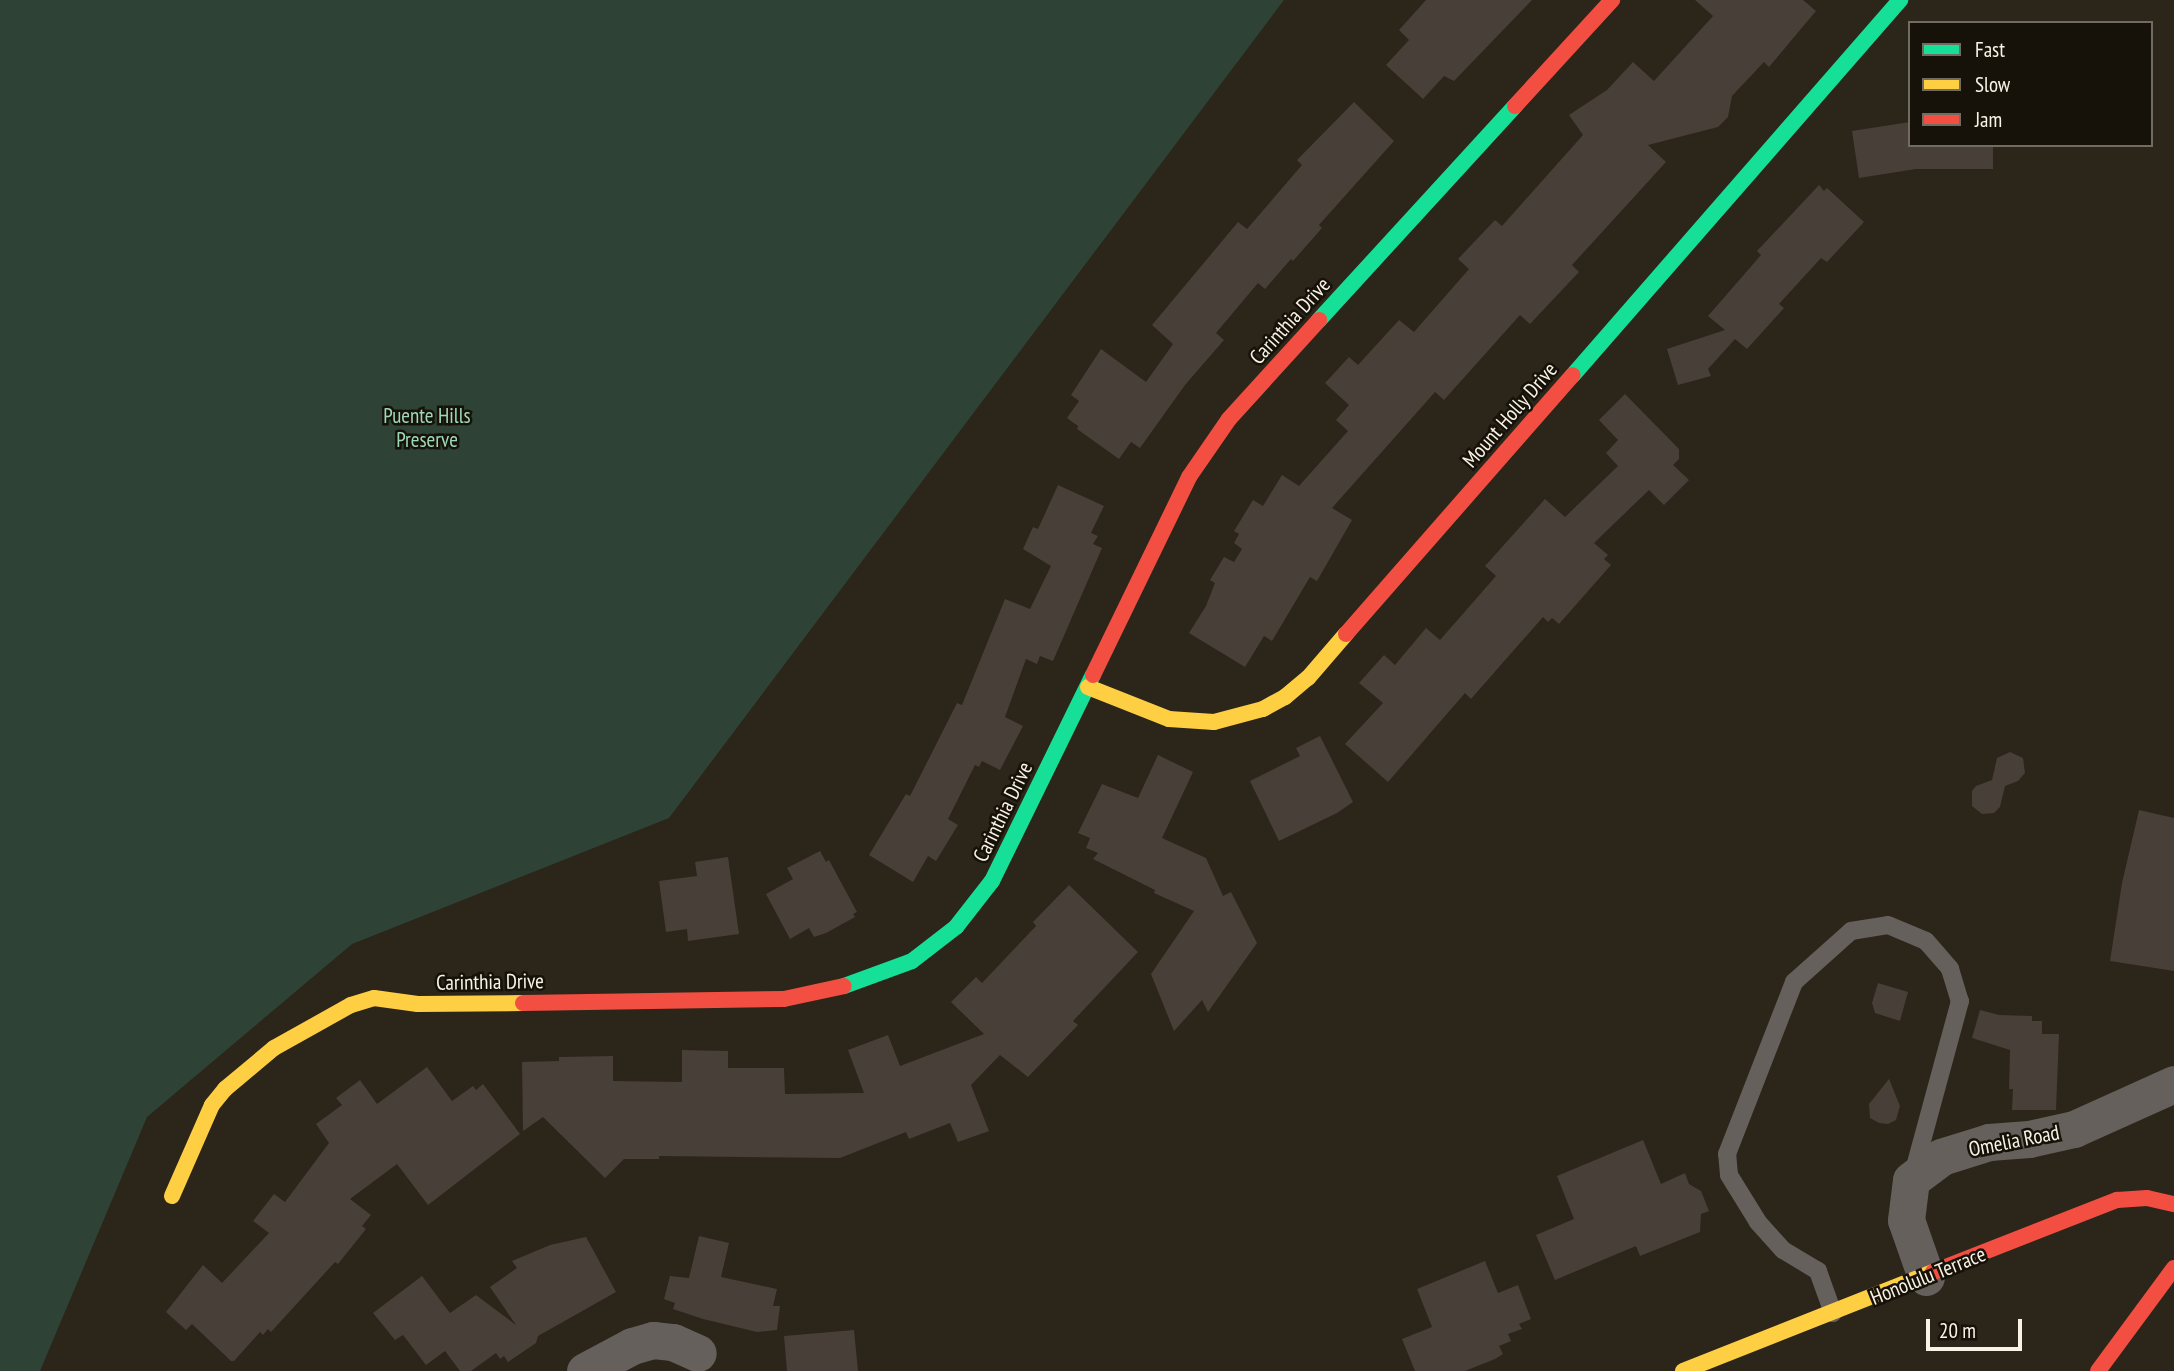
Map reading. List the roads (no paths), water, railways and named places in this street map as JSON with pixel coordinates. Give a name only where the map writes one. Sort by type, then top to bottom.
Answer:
[{"type":"street","name":"Carinthia Drive","points":[[172,1196],[212,1105],[225,1089],[274,1048],[352,1005],[374,999],[418,1004],[784,999],[848,985],[912,961],[956,927],[992,881],[1189,477],[1229,419],[1612,0]]},
{"type":"street","name":"Mount Holly Drive","points":[[1087,687],[1169,719],[1214,722],[1263,709],[1285,697],[1308,678],[1900,0]]},
{"type":"street","name":"Omelia Road","points":[[1911,1180],[1941,1157],[1990,1142],[2029,1139],[2074,1129],[2174,1084]]},
{"type":"street","points":[[1911,1180],[1906,1220],[1926,1277]]},
{"type":"street","name":"Honolulu Terrace","points":[[1683,1371],[2117,1200],[2147,1198],[2174,1204]]},
{"type":"street","points":[[2098,1371],[2174,1268]]},
{"type":"street","points":[[584,1371],[632,1346],[653,1340],[673,1342],[698,1353]]},
{"type":"lane","points":[[1833,1313],[1818,1271],[1783,1250],[1758,1222],[1729,1175],[1727,1154],[1794,982],[1852,932],[1888,925],[1926,940],[1950,970],[1960,1001],[1911,1180]]},
{"type":"park label","name":"Puente Hills Preserve","points":[[427,428]]}]
